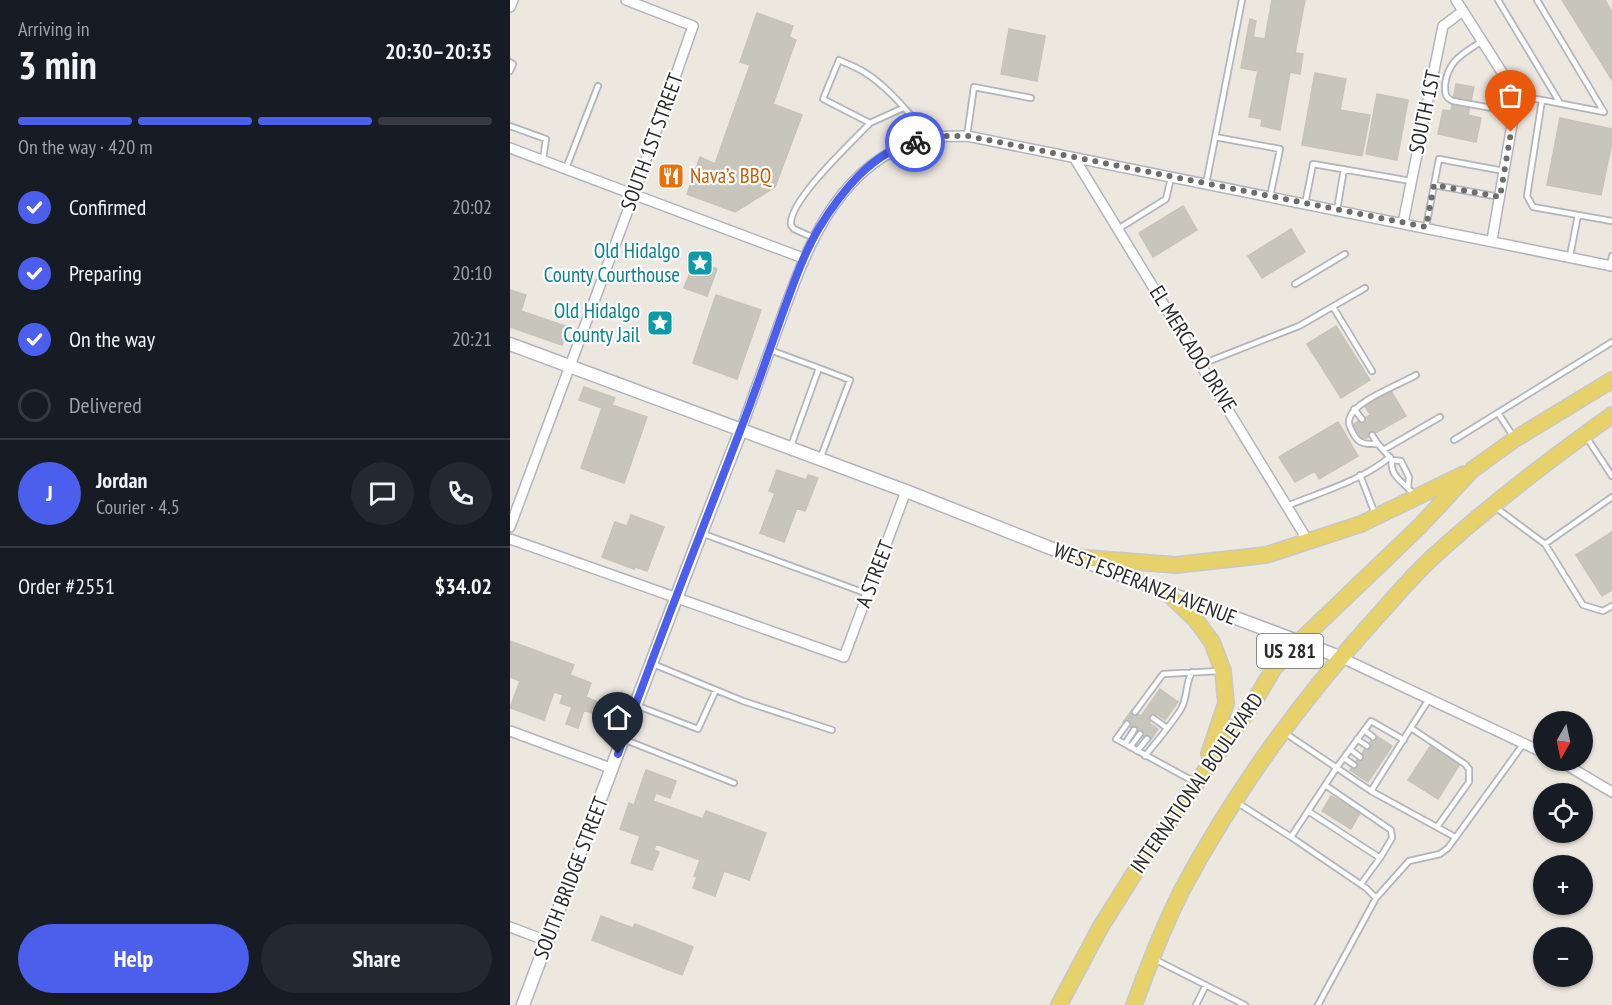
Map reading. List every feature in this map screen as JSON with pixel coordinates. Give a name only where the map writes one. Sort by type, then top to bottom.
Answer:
[{"type":"main road","name":"INTERNATIONAL BOULEVARD","points":[[1059,1005],[1100,928],[1147,854],[1199,777],[1252,705],[1275,668],[1420,526],[1472,470],[1515,439],[1612,380]]},
{"type":"main road","name":"INTERNATIONAL BOULEVARD","points":[[1134,1005],[1182,890],[1234,801],[1269,747],[1340,657],[1432,557],[1492,505],[1612,415]]},
{"type":"main road","points":[[1073,557],[1176,565],[1266,555],[1361,524],[1376,517],[1411,492],[1472,470]]},
{"type":"main road","points":[[1168,593],[1195,619],[1212,642],[1223,671],[1226,703],[1199,777]]},
{"type":"street","points":[[510,7],[513,0]]},
{"type":"street","name":"SOUTH 1ST STREET","points":[[510,527],[634,194],[693,26],[626,0]]},
{"type":"street","points":[[1456,0],[1517,96],[1492,240]]},
{"type":"street","name":"SOUTH 1ST","points":[[1402,223],[1443,26],[1463,11]]},
{"type":"street","name":"SOUTH BRIDGE STREET","points":[[523,1005],[650,663],[741,430],[803,258],[836,202],[856,177],[880,158],[906,144],[931,138],[968,136],[1570,256],[1611,262]]},
{"type":"street","points":[[510,148],[803,258]]},
{"type":"street","name":"EL MERCADO DRIVE","points":[[1075,159],[1308,541]]},
{"type":"street","name":"WEST ESPERANZA AVENUE","points":[[510,344],[906,491],[1073,557],[1340,657],[1533,748]]},
{"type":"street","name":"A STREET","points":[[676,599],[844,657],[906,491]]},
{"type":"street","points":[[510,539],[676,599]]},
{"type":"street","points":[[510,731],[612,769]]},
{"type":"street","points":[[1577,771],[1612,792]]},
{"type":"street","points":[[510,927],[547,941]]},
{"type":"lane","points":[[1206,184],[1242,0]]},
{"type":"lane","points":[[1498,0],[1560,103]]},
{"type":"lane","points":[[1517,96],[1604,112],[1537,0]]},
{"type":"lane","points":[[1482,42],[1451,65],[1446,76],[1445,94],[1453,101],[1514,112]]},
{"type":"lane","points":[[870,123],[823,99],[838,60],[864,72],[881,85],[931,138]]},
{"type":"lane","points":[[510,62],[513,64],[510,71]]},
{"type":"lane","points":[[566,168],[598,86]]},
{"type":"lane","points":[[968,136],[974,87],[1031,98]]},
{"type":"lane","points":[[1542,100],[1527,196],[1533,207],[1612,222]]},
{"type":"lane","points":[[814,238],[790,225],[792,214],[802,196],[870,123],[903,108]]},
{"type":"lane","points":[[510,126],[546,140],[543,160]]},
{"type":"lane","points":[[1215,137],[1280,149],[1270,197]]},
{"type":"lane","points":[[1426,227],[1439,159],[1504,171]]},
{"type":"lane","points":[[1305,204],[1313,164],[1411,181]]},
{"type":"lane","points":[[1337,210],[1344,169]]},
{"type":"lane","points":[[1118,229],[1167,199],[1171,177]]},
{"type":"lane","points":[[1434,185],[1500,197]]},
{"type":"lane","points":[[1570,256],[1578,215]]},
{"type":"lane","points":[[1295,284],[1345,254]]},
{"type":"lane","points":[[1202,364],[1299,327],[1365,288]]},
{"type":"lane","points":[[1334,307],[1372,371]]},
{"type":"lane","points":[[1454,440],[1612,342]]},
{"type":"lane","points":[[770,350],[850,380],[820,459]]},
{"type":"lane","points":[[790,448],[819,368]]},
{"type":"lane","points":[[1378,444],[1363,444],[1357,440],[1348,424],[1350,417],[1354,410],[1387,389],[1397,387],[1416,375]]},
{"type":"lane","points":[[1354,410],[1362,419]]},
{"type":"lane","points":[[1498,413],[1515,439]]},
{"type":"lane","points":[[1385,449],[1440,417]]},
{"type":"lane","points":[[1372,435],[1391,458],[1391,466],[1399,482],[1411,492]]},
{"type":"lane","points":[[1584,435],[1612,476]]},
{"type":"lane","points":[[1287,506],[1360,475],[1391,458],[1401,461],[1409,477],[1411,492]]},
{"type":"lane","points":[[1360,475],[1376,517]]},
{"type":"lane","points":[[1545,544],[1612,497]]},
{"type":"lane","points":[[1492,505],[1545,544],[1583,605],[1603,611],[1612,606]]},
{"type":"lane","points":[[700,533],[868,594]]},
{"type":"lane","points":[[650,663],[742,701],[832,730]]},
{"type":"lane","points":[[1135,712],[1163,674],[1223,671]]},
{"type":"lane","points":[[1145,756],[1181,710],[1187,681],[1192,672]]},
{"type":"lane","points":[[635,705],[698,729],[716,690]]},
{"type":"lane","points":[[1371,791],[1429,699]]},
{"type":"lane","points":[[1139,707],[1144,711]]},
{"type":"lane","points":[[1153,718],[1167,728]]},
{"type":"lane","points":[[1291,837],[1337,767],[1371,721],[1404,740]]},
{"type":"lane","points":[[1155,727],[1159,722]]},
{"type":"lane","points":[[1127,724],[1116,739],[1145,756],[1199,777]]},
{"type":"lane","points":[[1411,728],[1469,769],[1469,782],[1437,827]]},
{"type":"lane","points":[[1127,745],[1134,730]]},
{"type":"lane","points":[[1282,730],[1371,791],[1455,837]]},
{"type":"lane","points":[[1364,730],[1373,737]]},
{"type":"lane","points":[[1127,745],[1140,734]]},
{"type":"lane","points":[[623,739],[734,783]]},
{"type":"lane","points":[[1137,751],[1147,739]]},
{"type":"lane","points":[[1357,739],[1367,746]]},
{"type":"lane","points":[[1318,1005],[1376,898],[1409,861],[1440,854],[1524,744]]},
{"type":"lane","points":[[1350,749],[1360,757]]},
{"type":"lane","points":[[1390,749],[1396,753]]},
{"type":"lane","points":[[1344,758],[1354,765]]},
{"type":"lane","points":[[1384,758],[1390,762]]},
{"type":"lane","points":[[1376,769],[1383,774]]},
{"type":"lane","points":[[1371,777],[1377,782]]},
{"type":"lane","points":[[1325,785],[1390,830],[1392,838],[1360,884]]},
{"type":"lane","points":[[1234,801],[1360,884],[1376,898]]},
{"type":"lane","points":[[1308,811],[1380,858]]},
{"type":"lane","points":[[1152,958],[1245,1005]]},
{"type":"lane","points":[[1196,1005],[1206,985]]},
{"type":"building","points":[[1272,0],[1305,0],[1295,53],[1303,54],[1300,74],[1290,72],[1280,130],[1261,126],[1262,119],[1249,117],[1258,71],[1241,68],[1250,19],[1256,21],[1253,37],[1265,39]]},
{"type":"building","points":[[1562,0],[1605,0],[1612,12],[1612,80]]},
{"type":"building","points":[[757,13],[793,26],[789,37],[796,40],[773,104],[802,115],[775,187],[735,212],[687,194],[700,157],[715,164],[750,65],[740,62]]},
{"type":"building","points":[[1009,29],[1045,36],[1037,81],[1001,74]]},
{"type":"building","points":[[1315,73],[1346,79],[1340,110],[1370,115],[1362,156],[1302,145]]},
{"type":"building","points":[[1456,84],[1474,87],[1468,115],[1481,118],[1476,142],[1438,134],[1443,110],[1451,111]]},
{"type":"building","points":[[1377,94],[1408,100],[1397,160],[1366,154]]},
{"type":"building","points":[[1560,118],[1612,129],[1612,142],[1601,195],[1547,185]]},
{"type":"building","points":[[1183,206],[1197,230],[1153,257],[1139,233]]},
{"type":"building","points":[[1291,229],[1305,252],[1262,278],[1248,256]]},
{"type":"building","points":[[695,260],[717,269],[707,296],[684,288]]},
{"type":"building","points":[[510,290],[526,295],[521,311],[568,327],[562,345],[510,327]]},
{"type":"building","points":[[716,295],[761,310],[737,379],[693,363]]},
{"type":"building","points":[[1336,326],[1370,380],[1341,398],[1307,344]]},
{"type":"building","points":[[584,387],[615,398],[612,405],[647,417],[624,483],[581,468],[602,408],[579,400]]},
{"type":"building","points":[[1391,391],[1406,416],[1361,441],[1352,425],[1370,415],[1365,406]]},
{"type":"building","points":[[1338,422],[1358,456],[1319,479],[1315,471],[1295,482],[1279,457]]},
{"type":"building","points":[[777,470],[806,480],[808,475],[818,478],[805,511],[797,508],[784,542],[760,533],[775,493],[769,491]]},
{"type":"building","points":[[631,515],[664,527],[647,571],[635,567],[634,569],[602,557],[615,522],[627,526]]},
{"type":"building","points":[[1612,532],[1612,590],[1602,596],[1576,555]]},
{"type":"building","points":[[510,641],[574,665],[570,675],[591,683],[586,697],[600,703],[596,715],[584,710],[578,728],[566,724],[572,707],[560,703],[563,695],[554,692],[544,720],[510,708],[520,681],[510,677]]},
{"type":"building","points":[[1160,689],[1178,702],[1165,720],[1157,714],[1149,723],[1158,729],[1150,741],[1123,722],[1132,710],[1141,716]]},
{"type":"building","points":[[1375,735],[1392,746],[1368,782],[1350,770]]},
{"type":"building","points":[[1431,745],[1460,764],[1438,799],[1408,780]]},
{"type":"building","points":[[646,770],[676,781],[670,798],[656,793],[653,801],[703,819],[706,811],[766,833],[749,880],[724,871],[715,896],[693,888],[697,877],[694,876],[700,860],[656,844],[654,850],[659,852],[652,870],[631,863],[640,836],[620,829],[629,803],[634,805]]},
{"type":"building","points":[[1331,796],[1360,813],[1351,829],[1322,811]]},
{"type":"building","points":[[601,916],[633,928],[635,924],[693,947],[682,975],[592,940]]},
{"type":"way so far","points":[[915,142],[938,136],[968,136],[1426,227],[1434,185],[1500,197],[1511,132]]},
{"type":"place","name":"Nava’s BBQ","points":[[671,176]]},
{"type":"place","name":"Old Hidalgo County Courthouse","points":[[700,263]]},
{"type":"place","name":"Old Hidalgo County Jail","points":[[660,323]]},
{"type":"route","points":[[618,754],[650,663],[741,430],[803,258],[819,227],[856,177],[880,158],[906,144],[915,142]]}]
